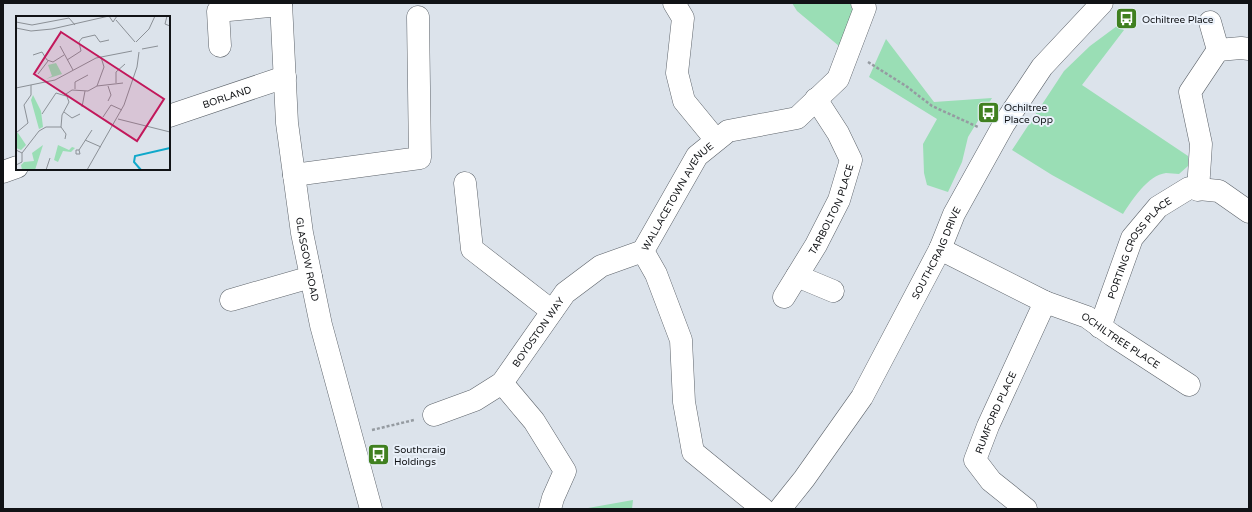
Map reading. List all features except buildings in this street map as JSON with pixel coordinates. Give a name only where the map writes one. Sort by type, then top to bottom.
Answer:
[{"type":"street","points":[[674,3],[683,18],[677,73],[684,101],[716,140]]},
{"type":"street","name":"WALLACETOWN AVENUE","points":[[763,509],[693,452],[684,402],[681,340],[656,274],[643,251],[697,156],[728,131],[797,118],[838,79],[865,8],[862,3]]},
{"type":"street","name":"SOUTHCRAIG DRIVE","points":[[780,509],[804,479],[862,397],[940,249],[954,214],[996,137],[1042,67],[1102,3]]},
{"type":"street","points":[[220,46],[218,11],[281,4]]},
{"type":"street","name":"GLASGOW ROAD","points":[[281,4],[287,123],[302,233],[321,326],[372,509]]},
{"type":"street","points":[[294,175],[420,158],[418,17]]},
{"type":"street","points":[[1198,190],[1201,144],[1190,92],[1218,50],[1210,22]]},
{"type":"street","points":[[1218,50],[1241,48],[1249,49]]},
{"type":"street","name":"BORLAND","points":[[170,116],[285,77]]},
{"type":"street","name":"TARBOLTON PLACE","points":[[784,297],[816,245],[839,200],[851,160],[838,133],[816,99]]},
{"type":"street","points":[[3,172],[16,167]]},
{"type":"street","points":[[465,183],[472,249],[552,311]]},
{"type":"street","name":"PORTING CROSS PLACE","points":[[1100,327],[1132,238],[1158,207],[1189,188],[1219,191],[1249,212]]},
{"type":"street","name":"OCHILTREE PLACE","points":[[940,249],[1045,302],[1087,317],[1189,385]]},
{"type":"street","name":"BOYDSTON WAY","points":[[434,415],[475,400],[502,383],[565,293],[601,266],[643,251]]},
{"type":"street","points":[[797,276],[833,291]]},
{"type":"street","points":[[231,300],[311,277]]},
{"type":"street","name":"RUMFORD PLACE","points":[[1026,509],[991,481],[975,460],[988,426],[1045,302]]},
{"type":"street","points":[[502,383],[534,421],[565,471],[553,498],[550,509]]},
{"type":"path","points":[[848,52],[876,66],[932,106],[996,137]]},
{"type":"path","points":[[351,434],[434,415]]},
{"type":"green space","points":[[792,3],[850,3],[852,8],[851,19],[847,31],[839,46],[797,11]]},
{"type":"green space","points":[[1117,26],[1124,30],[1082,85],[1188,156],[1188,166],[1179,174],[1166,173],[1153,178],[1141,189],[1123,214],[1052,175],[1012,150],[1064,71],[1090,46]]},
{"type":"green space","points":[[886,39],[934,102],[992,98],[968,137],[962,162],[948,192],[927,185],[924,173],[923,144],[937,119],[869,77]]},
{"type":"green space","points":[[633,500],[632,509],[588,508]]},
{"type":"place","name":"Ochiltree Place","points":[[1127,19]]},
{"type":"place","name":"Ochiltree Place Opp","points":[[989,113]]},
{"type":"place","name":"Southcraig Holdings","points":[[378,455]]}]
